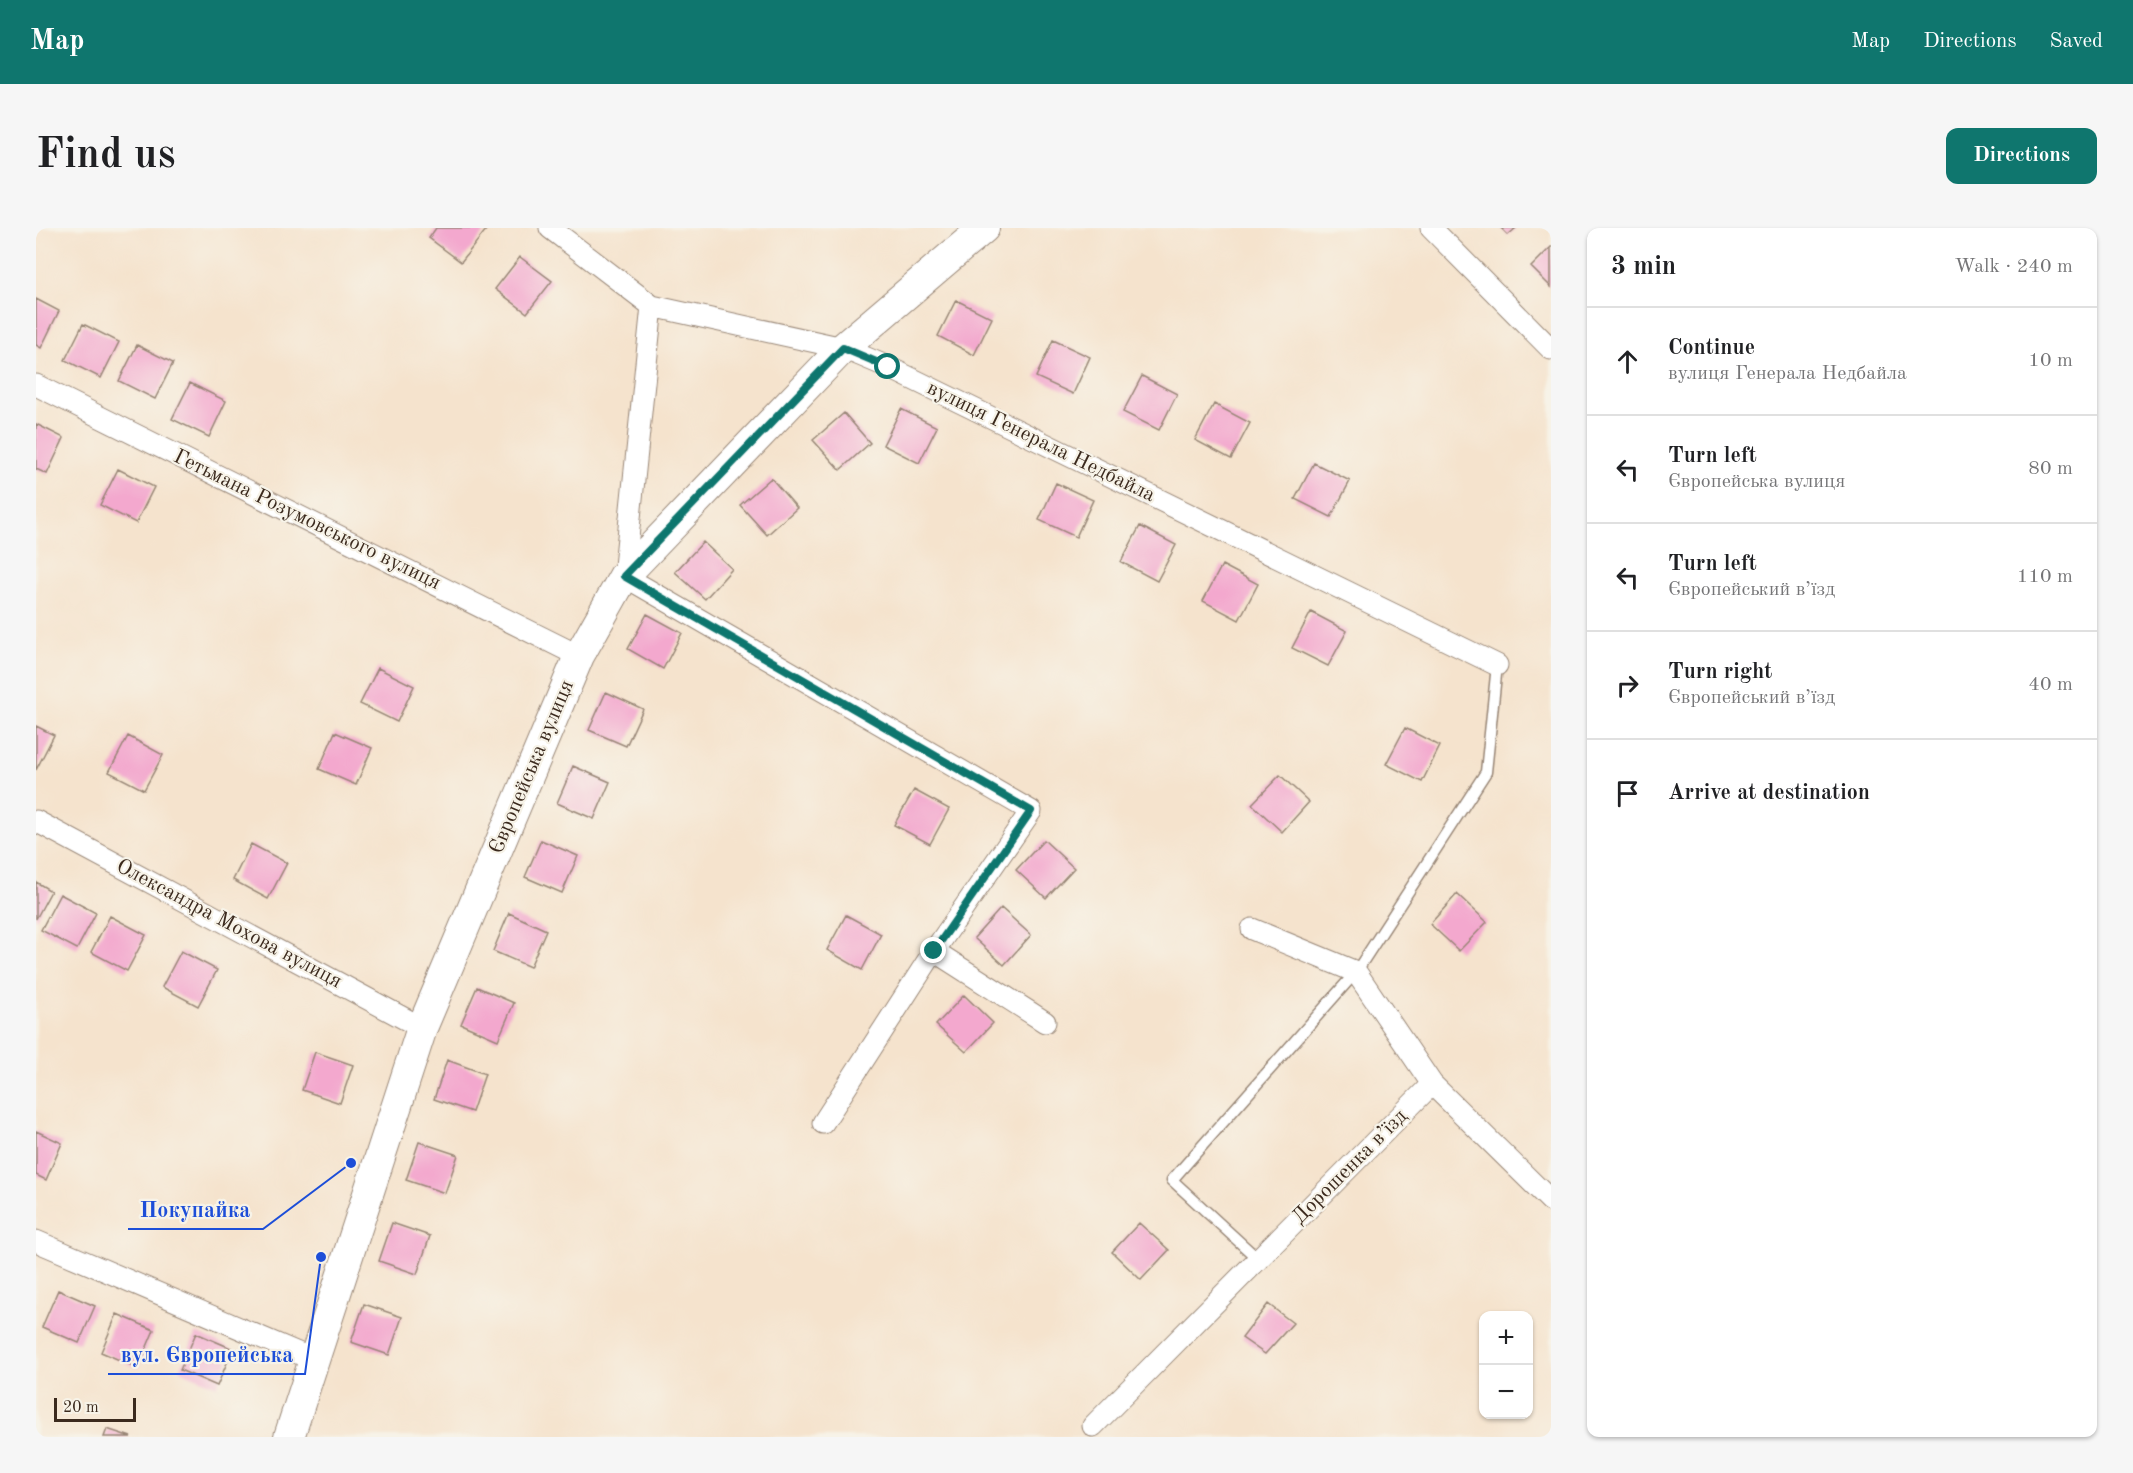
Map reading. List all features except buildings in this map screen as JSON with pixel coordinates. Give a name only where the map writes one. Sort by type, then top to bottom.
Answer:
[{"type":"street","name":"вулиця Генерала Недбайла","points":[[550,228],[652,306],[843,348],[888,367],[1497,665]]},
{"type":"street","name":"Європейська вулиця","points":[[289,1437],[422,1028],[579,656],[624,576],[843,348],[984,228]]},
{"type":"street","points":[[1431,228],[1551,349]]},
{"type":"street","points":[[652,306],[624,576],[1031,811],[934,951],[823,1123]]},
{"type":"street","name":"Гетьмана Розумовського вулиця","points":[[36,385],[579,656]]},
{"type":"street","name":"Олександра Мохова вулиця","points":[[36,821],[422,1028]]},
{"type":"street","points":[[1252,930],[1356,972],[1432,1084],[1551,1201]]},
{"type":"street","points":[[934,951],[1045,1022]]},
{"type":"street","name":"Дорошенка в’їзд","points":[[1093,1426],[1432,1084]]},
{"type":"street","points":[[36,1241],[314,1360]]},
{"type":"lane","points":[[1258,1259],[1172,1180],[1356,972],[1486,772],[1497,665]]},
{"type":"place","name":"Покупайка","points":[[351,1163]]},
{"type":"place","name":"вул. Європейська","points":[[321,1257]]},
{"type":"route","points":[[888,367],[843,348],[624,576],[1031,811],[934,951]]}]
